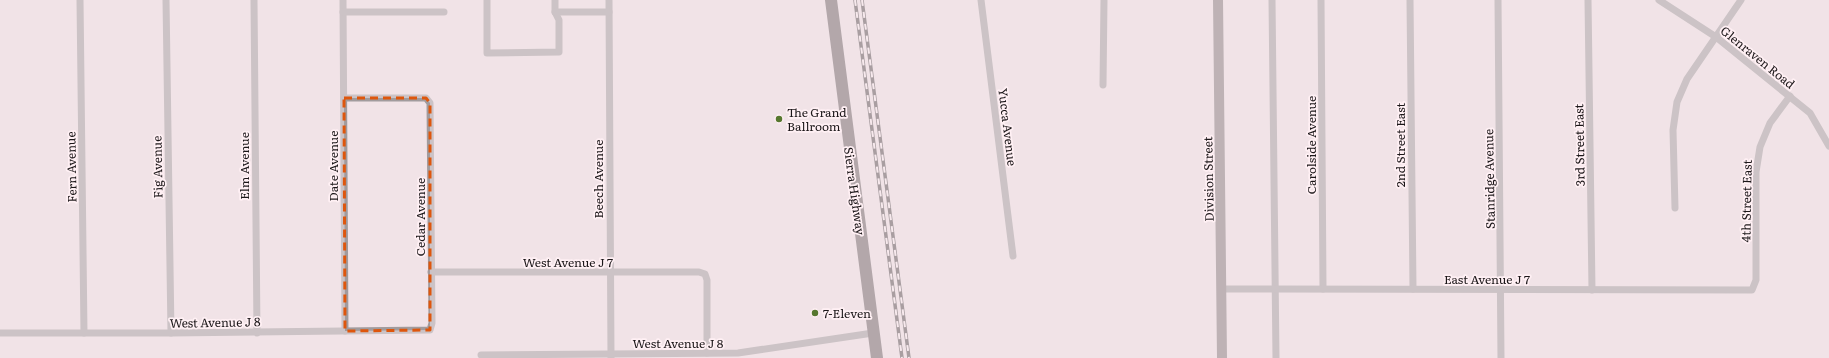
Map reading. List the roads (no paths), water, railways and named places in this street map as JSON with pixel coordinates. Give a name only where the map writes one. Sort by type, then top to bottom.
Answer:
[{"type":"main road","name":"Sierra Highway","points":[[830,0],[877,358]]},
{"type":"main road","name":"Division Street","points":[[1218,0],[1222,358]]},
{"type":"street","name":"Fern Avenue","points":[[80,0],[84,333]]},
{"type":"street","name":"Fig Avenue","points":[[166,0],[170,334]]},
{"type":"street","name":"Elm Avenue","points":[[254,0],[256,333]]},
{"type":"street","name":"Date Avenue","points":[[343,0],[345,331]]},
{"type":"street","points":[[487,0],[487,53],[559,52],[559,20],[555,12],[555,0]]},
{"type":"street","name":"Beech Avenue","points":[[609,0],[611,356]]},
{"type":"street","name":"Yucca Avenue","points":[[981,0],[1013,256]]},
{"type":"street","points":[[1102,85],[1104,0]]},
{"type":"street","points":[[1272,0],[1276,358]]},
{"type":"street","name":"Carolside Avenue","points":[[1320,0],[1323,289]]},
{"type":"street","name":"2nd Street East","points":[[1410,0],[1413,290]]},
{"type":"street","name":"Stanridge Avenue","points":[[1498,0],[1501,358]]},
{"type":"street","name":"3rd Street East","points":[[1588,0],[1592,290]]},
{"type":"street","name":"Glenraven Road","points":[[1659,0],[1716,37],[1810,113],[1829,146]]},
{"type":"street","points":[[1675,208],[1674,130],[1677,102],[1687,79],[1741,0]]},
{"type":"street","points":[[343,12],[444,12]]},
{"type":"street","points":[[555,12],[609,12]]},
{"type":"street","name":"4th Street East","points":[[1752,290],[1756,280],[1756,172],[1760,147],[1770,123],[1790,96]]},
{"type":"street","name":"Cedar Avenue","points":[[344,98],[426,98],[430,104],[432,323],[430,330]]},
{"type":"street","name":"West Avenue J 7","points":[[431,272],[610,274],[699,272],[705,274],[707,280],[707,353]]},
{"type":"street","name":"East Avenue J 7","points":[[1222,289],[1752,290]]},
{"type":"street","name":"West Avenue J 8","points":[[0,333],[170,334],[430,330]]},
{"type":"street","name":"West Avenue J 8","points":[[480,355],[611,356],[707,353],[738,356],[873,333]]},
{"type":"railway","points":[[855,0],[902,358]]},
{"type":"railway","points":[[862,0],[909,358]]},
{"type":"place","name":"The Grand Ballroom","points":[[779,119]]},
{"type":"place","name":"7-Eleven","points":[[815,313]]}]
